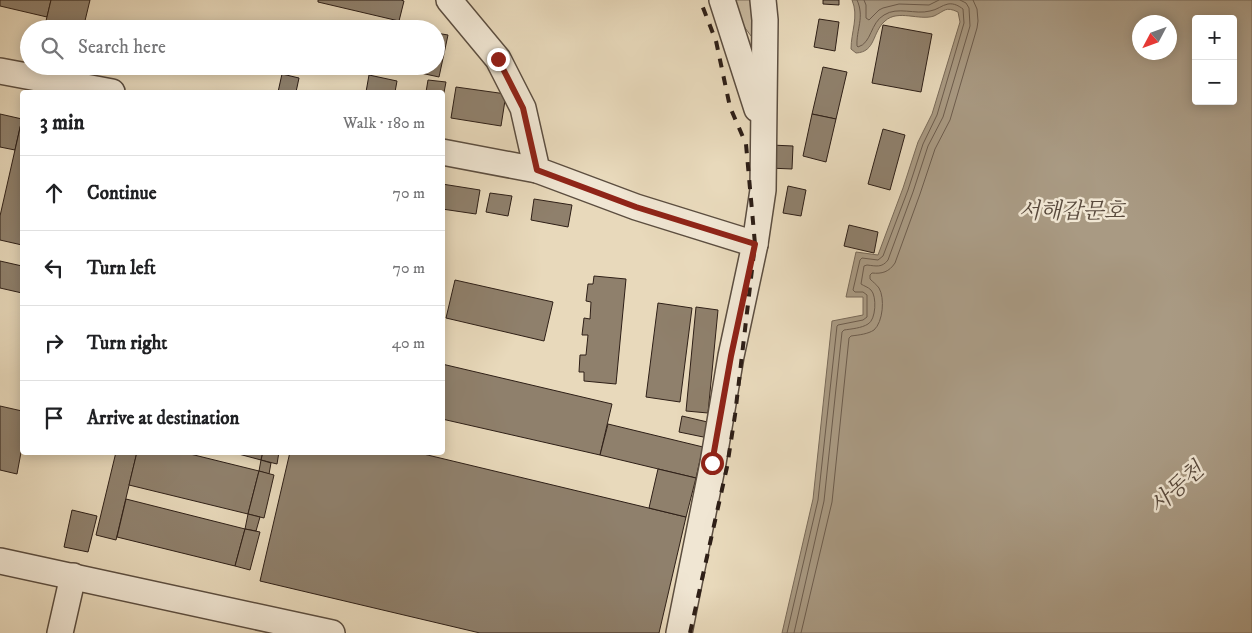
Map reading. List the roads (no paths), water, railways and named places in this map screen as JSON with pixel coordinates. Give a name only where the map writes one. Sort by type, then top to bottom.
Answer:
[{"type":"street","points":[[449,0],[498,59],[523,108],[537,170]]},
{"type":"street","points":[[722,0],[764,131]]},
{"type":"street","points":[[679,633],[716,446],[731,356],[755,244],[763,190],[765,20],[763,0]]},
{"type":"street","points":[[0,71],[20,75]]},
{"type":"street","points":[[21,75],[101,90]]},
{"type":"street","points":[[445,153],[537,170],[636,207],[755,244]]},
{"type":"street","points":[[0,560],[332,633]]},
{"type":"street","points":[[60,633],[73,576]]},
{"type":"water","name":"서해갑문호","points":[[852,0],[1252,0],[1252,633],[782,633],[813,499],[832,321],[863,315],[863,297],[846,297],[856,252],[878,255],[918,142],[932,114],[960,22],[958,12],[950,9],[928,17],[896,16],[881,25],[867,49],[856,53],[851,49],[855,12]]},
{"type":"railway","points":[[690,633],[727,467],[755,244],[746,144],[730,107],[716,41],[700,0]]},
{"type":"water label","name":"사동천","points":[[1177,488]]}]
